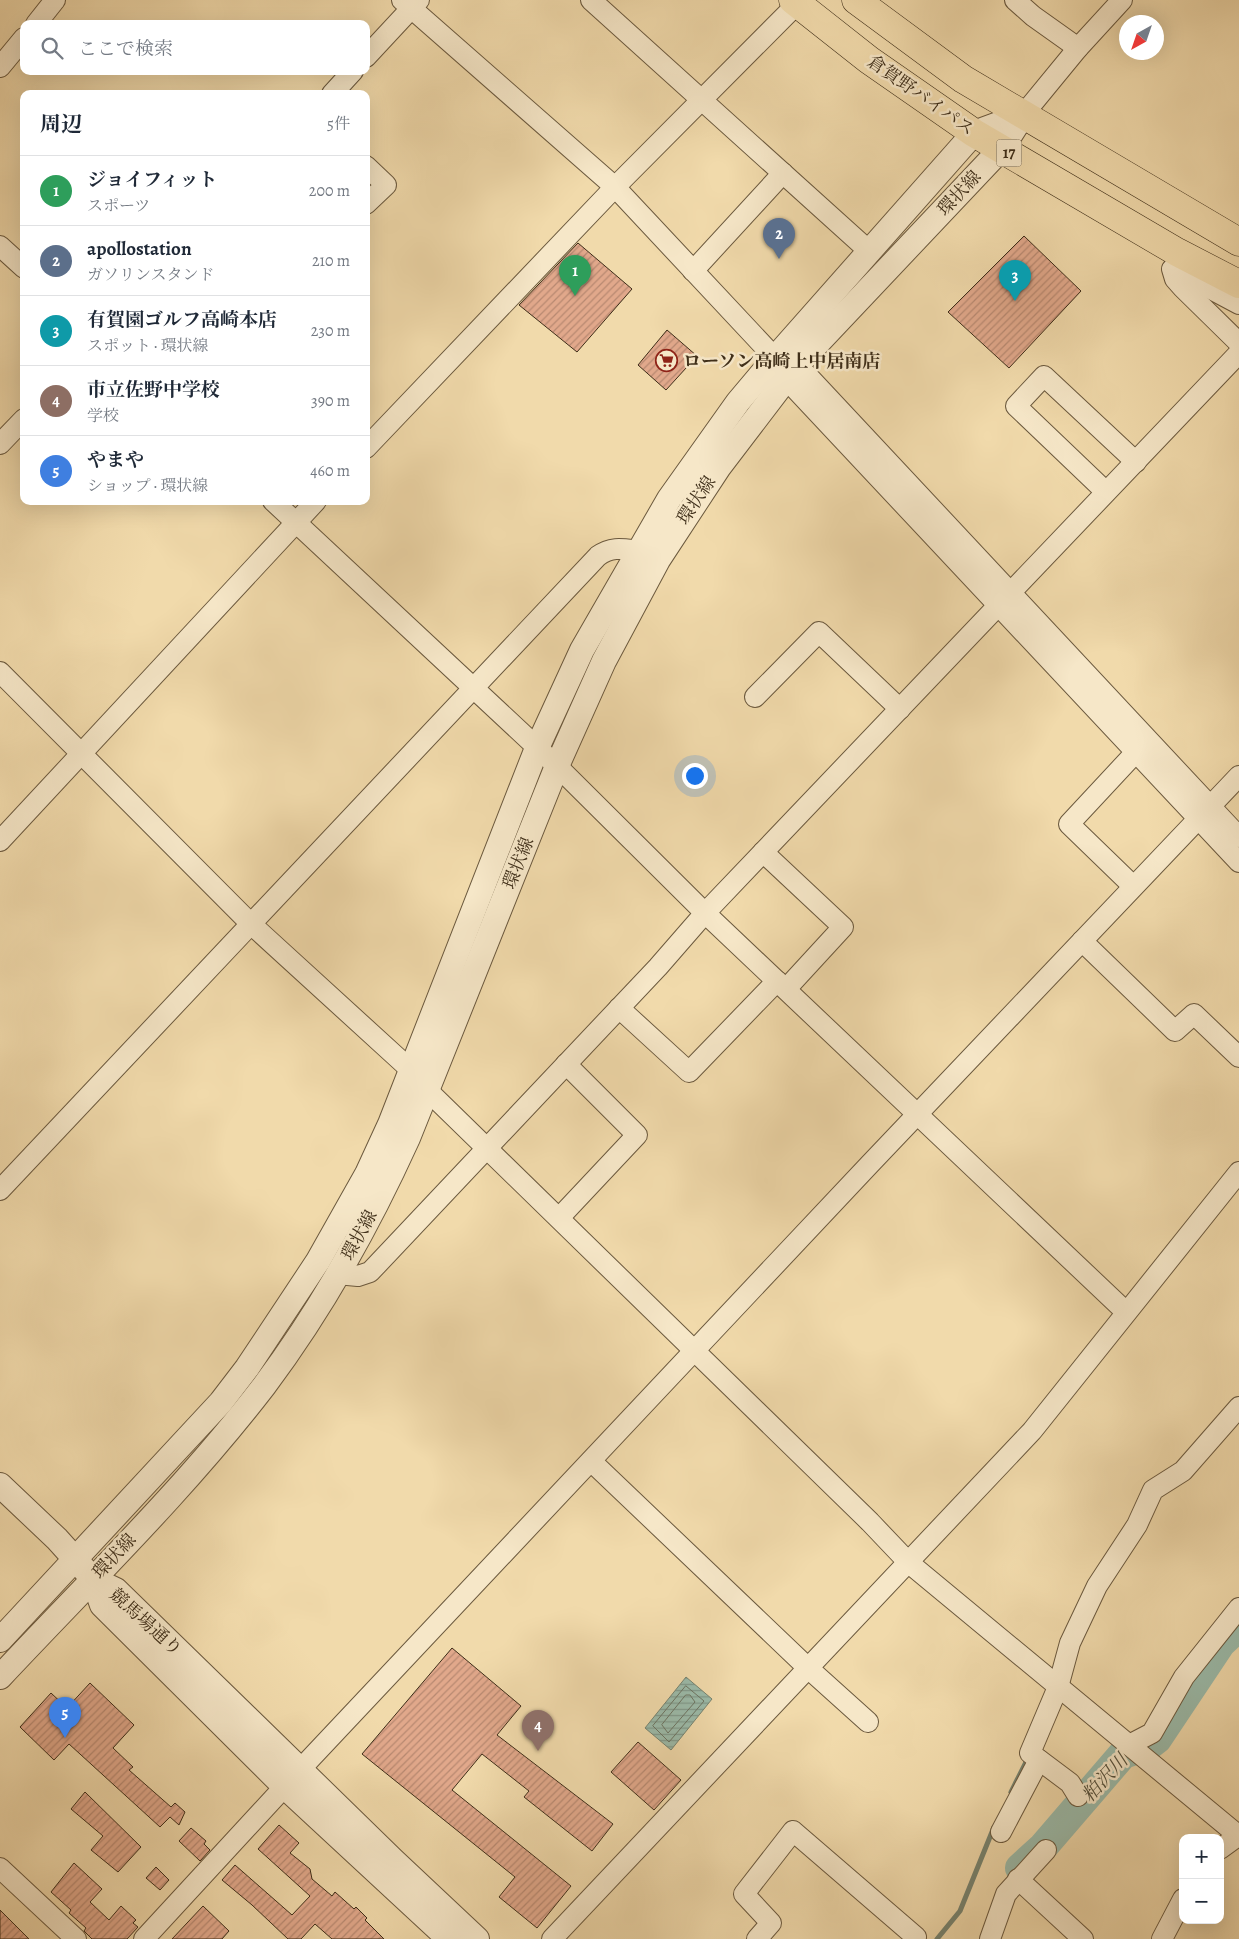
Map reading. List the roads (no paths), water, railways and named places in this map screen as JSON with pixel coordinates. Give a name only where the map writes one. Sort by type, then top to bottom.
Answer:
[{"type":"highway","name":"17","points":[[856,0],[963,79],[1239,242]]},
{"type":"highway","name":"倉賀野バイパス","points":[[796,2],[869,60],[974,133],[1002,148],[1174,260],[1239,284]]},
{"type":"highway","points":[[1140,184],[1181,190],[1239,224]]},
{"type":"street","points":[[39,20],[55,0]]},
{"type":"street","points":[[591,0],[869,251]]},
{"type":"street","points":[[1015,0],[1033,16],[1078,48]]},
{"type":"street","points":[[1023,115],[1078,48],[1122,0]]},
{"type":"street","points":[[370,444],[796,2]]},
{"type":"street","points":[[370,52],[411,3],[616,187],[693,272],[1005,599],[1205,813],[1239,862]]},
{"type":"street","points":[[0,67],[20,43]]},
{"type":"street","points":[[336,90],[349,75]]},
{"type":"street","name":"環状線","points":[[0,1678],[93,1579],[234,1423],[275,1370],[337,1274],[386,1185],[427,1090],[557,766],[604,661],[658,560],[785,368],[869,251],[974,133],[1023,115]]},
{"type":"street","name":"環状線","points":[[0,1640],[221,1402],[282,1319],[318,1261],[367,1174],[412,1071],[537,748],[582,650],[669,500],[703,450],[1002,148],[1023,115]]},
{"type":"street","points":[[370,170],[386,185],[370,200]]},
{"type":"street","points":[[693,272],[783,173]]},
{"type":"street","points":[[0,246],[20,264]]},
{"type":"street","points":[[1174,260],[1239,304]]},
{"type":"street","points":[[1174,260],[1175,279],[1239,343]]},
{"type":"street","points":[[337,1274],[358,1276],[370,1272],[619,1008],[705,912],[1005,599],[1105,490],[1136,462],[1239,353]]},
{"type":"street","points":[[1105,490],[1016,406],[1044,376],[1136,462]]},
{"type":"street","points":[[0,444],[20,424]]},
{"type":"street","points":[[277,505],[557,766],[705,912],[919,1113],[1126,1312]]},
{"type":"street","points":[[0,841],[83,754],[312,505]]},
{"type":"street","points":[[0,1190],[598,556],[616,548],[639,551]]},
{"type":"street","points":[[1005,599],[1136,752],[1205,813],[1239,837]]},
{"type":"street","points":[[755,697],[819,632],[900,709]]},
{"type":"street","points":[[0,672],[251,924],[412,1071]]},
{"type":"street","points":[[1133,886],[1069,824],[1136,752]]},
{"type":"street","points":[[144,1939],[591,1461],[1239,776]]},
{"type":"street","points":[[619,1008],[689,1072],[843,927],[763,852]]},
{"type":"street","points":[[1082,941],[1175,1031],[1194,1014],[1239,1057]]},
{"type":"street","points":[[559,1218],[637,1135],[566,1064]]},
{"type":"street","points":[[427,1090],[870,1522],[908,1563],[1239,1836],[1224,1846]]},
{"type":"street","points":[[552,1939],[1032,1432],[1239,1172]]},
{"type":"street","points":[[1078,1796],[1070,1783],[1030,1753],[1058,1687],[1070,1643],[1097,1586],[1137,1525],[1153,1490],[1183,1471],[1239,1407]]},
{"type":"street","points":[[591,1461],[808,1668],[868,1722]]},
{"type":"street","points":[[0,1485],[93,1579]]},
{"type":"street","name":"競馬場通り","points":[[93,1579],[116,1590],[478,1939]]},
{"type":"street","name":"競馬場通り","points":[[93,1579],[102,1605],[286,1788],[442,1937]]},
{"type":"street","points":[[1129,1745],[1152,1733],[1184,1677],[1239,1608]]},
{"type":"street","points":[[1001,1832],[1039,1760]]},
{"type":"street","points":[[757,1939],[771,1923],[744,1894],[793,1831],[916,1937],[915,1939]]},
{"type":"street","points":[[990,1939],[1006,1894],[1046,1850]]},
{"type":"street","points":[[1,1872],[76,1939]]},
{"type":"street","points":[[1018,1879],[1083,1939]]},
{"type":"street","points":[[1162,1939],[1179,1907]]},
{"type":"water","points":[[686,1677],[712,1699],[671,1750],[645,1728]]},
{"type":"waterway","name":"粕沢川","points":[[1020,1868],[1043,1847],[1123,1754],[1148,1746],[1157,1739],[1221,1643],[1239,1626]]},
{"type":"waterway","points":[[1011,1792],[1028,1758]]},
{"type":"waterway","points":[[937,1939],[960,1911],[994,1827]]},
{"type":"place","name":"apollostation","points":[[779,259]]},
{"type":"place","name":"ジョイフィット","points":[[575,296]]},
{"type":"place","name":"有賀園ゴルフ高崎本店","points":[[1015,301]]},
{"type":"place","name":"ローソン高崎上中居南店","points":[[667,361]]},
{"type":"place","name":"やまや","points":[[65,1738]]},
{"type":"place","name":"市立佐野中学校","points":[[538,1751]]}]
